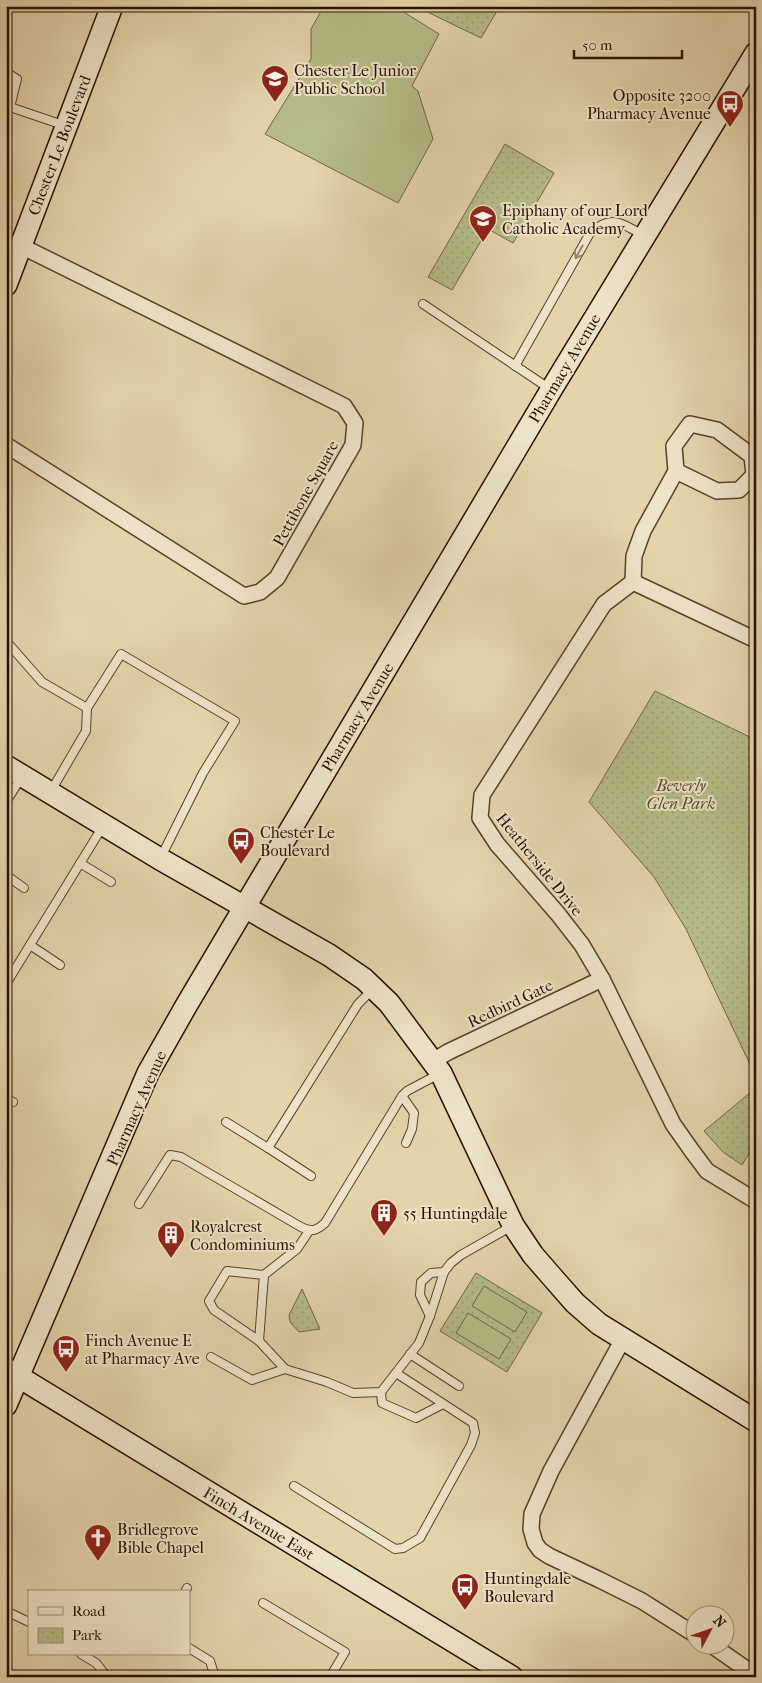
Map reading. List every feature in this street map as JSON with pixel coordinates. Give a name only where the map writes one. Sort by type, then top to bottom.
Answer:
[{"type":"street","name":"Chester Le Boulevard","points":[[6,285],[112,6]]},
{"type":"street","name":"Pharmacy Avenue","points":[[6,1405],[12,1372],[148,1073],[551,390],[756,53]]},
{"type":"street","name":"Pettibone Square","points":[[6,445],[244,596],[260,592],[277,578],[353,445],[355,423],[344,406],[21,246]]},
{"type":"street","points":[[676,471],[717,491],[739,490],[754,475],[752,456],[717,430],[690,424],[674,446],[676,471],[643,531],[634,556],[633,582],[756,640]]},
{"type":"street","name":"Heatherside Drive","points":[[633,582],[604,604],[482,795],[480,818],[497,844],[558,914],[582,945],[602,979],[673,1124],[692,1152],[707,1171],[756,1201]]},
{"type":"street","points":[[14,771],[103,826],[342,963],[364,979],[389,1003],[437,1067],[514,1225],[533,1255],[575,1302],[600,1324],[756,1421]]},
{"type":"street","name":"Redbird Gate","points":[[437,1067],[448,1052],[602,979]]},
{"type":"street","points":[[623,1339],[551,1470],[532,1514],[530,1528],[535,1543],[540,1550],[549,1556],[642,1601],[684,1628]]},
{"type":"street","name":"Finch Avenue East","points":[[12,1372],[512,1677]]},
{"type":"street","points":[[727,1656],[756,1676]]},
{"type":"lane","points":[[6,72],[17,79],[8,108],[66,126]]},
{"type":"lane","points":[[515,366],[590,233],[601,224],[616,221],[645,236]]},
{"type":"lane","points":[[423,304],[551,390]]},
{"type":"lane","points":[[6,641],[42,682],[87,708]]},
{"type":"lane","points":[[50,793],[86,732],[87,708],[121,654],[235,721],[203,774],[160,859]]},
{"type":"lane","points":[[6,802],[14,771]]},
{"type":"lane","points":[[6,984],[103,826]]},
{"type":"lane","points":[[80,863],[111,882]]},
{"type":"lane","points":[[6,875],[24,888]]},
{"type":"lane","points":[[30,945],[60,965]]},
{"type":"lane","points":[[268,1148],[358,1004],[374,988]]},
{"type":"lane","points":[[139,1204],[170,1155],[181,1156],[309,1231],[317,1230],[325,1223],[402,1096],[437,1067]]},
{"type":"lane","points":[[402,1096],[414,1113],[412,1129],[406,1143]]},
{"type":"lane","points":[[226,1122],[311,1176]]},
{"type":"lane","points":[[309,1231],[297,1249],[264,1275],[227,1271],[209,1301],[214,1310],[259,1341],[286,1369],[327,1382],[353,1393],[380,1392],[419,1343],[444,1272],[461,1255],[514,1225]]},
{"type":"lane","points":[[430,1316],[420,1295],[421,1282],[431,1273],[444,1272]]},
{"type":"lane","points":[[259,1341],[264,1275]]},
{"type":"lane","points":[[410,1354],[459,1386]]},
{"type":"lane","points":[[211,1357],[252,1380],[286,1369]]},
{"type":"lane","points":[[294,1486],[395,1549],[403,1548],[420,1538],[471,1445],[475,1433],[473,1423],[396,1373]]},
{"type":"lane","points":[[380,1392],[382,1403],[416,1418],[443,1404]]},
{"type":"lane","points":[[263,1603],[345,1652],[330,1677]]},
{"type":"lane","points":[[6,1611],[28,1622]]},
{"type":"lane","points":[[190,1649],[210,1661],[215,1677]]},
{"type":"lane","points":[[84,1656],[96,1663],[107,1677]]},
{"type":"green space","points":[[324,6],[394,6],[439,34],[412,86],[418,91],[433,139],[398,203],[265,134],[311,59],[311,29]]},
{"type":"green space","points":[[415,6],[500,6],[481,38]]},
{"type":"green space","points":[[505,144],[554,173],[513,243],[488,229],[452,290],[428,277]]},
{"type":"green space","name":"Beverly Glen Park","points":[[655,691],[756,740],[756,1077],[686,929],[654,877],[589,802]]},
{"type":"green space","points":[[756,1088],[756,1142],[742,1165],[723,1152],[704,1131]]},
{"type":"green space","points":[[476,1273],[542,1313],[507,1372],[440,1331]]},
{"type":"green space","points":[[484,1286],[527,1312],[515,1332],[472,1306]]},
{"type":"green space","points":[[302,1289],[320,1329],[299,1332],[290,1322],[289,1315]]},
{"type":"green space","points":[[468,1313],[511,1339],[499,1359],[456,1333]]},
{"type":"place","name":"Chester Le Junior Public School","points":[[275,103]]},
{"type":"place","name":"Opposite 3200 Pharmacy Avenue","points":[[730,128]]},
{"type":"place","name":"Epiphany of our Lord Catholic Academy","points":[[483,243]]},
{"type":"place","name":"Chester Le Boulevard","points":[[241,865]]},
{"type":"place","name":"55 Huntingdale","points":[[384,1237]]},
{"type":"place","name":"Royalcrest Condominiums","points":[[171,1259]]},
{"type":"place","name":"Finch Avenue E at Pharmacy Ave","points":[[66,1373]]},
{"type":"place","name":"Bridlegrove Bible Chapel","points":[[98,1562]]},
{"type":"place","name":"Huntingdale Boulevard","points":[[465,1611]]}]
